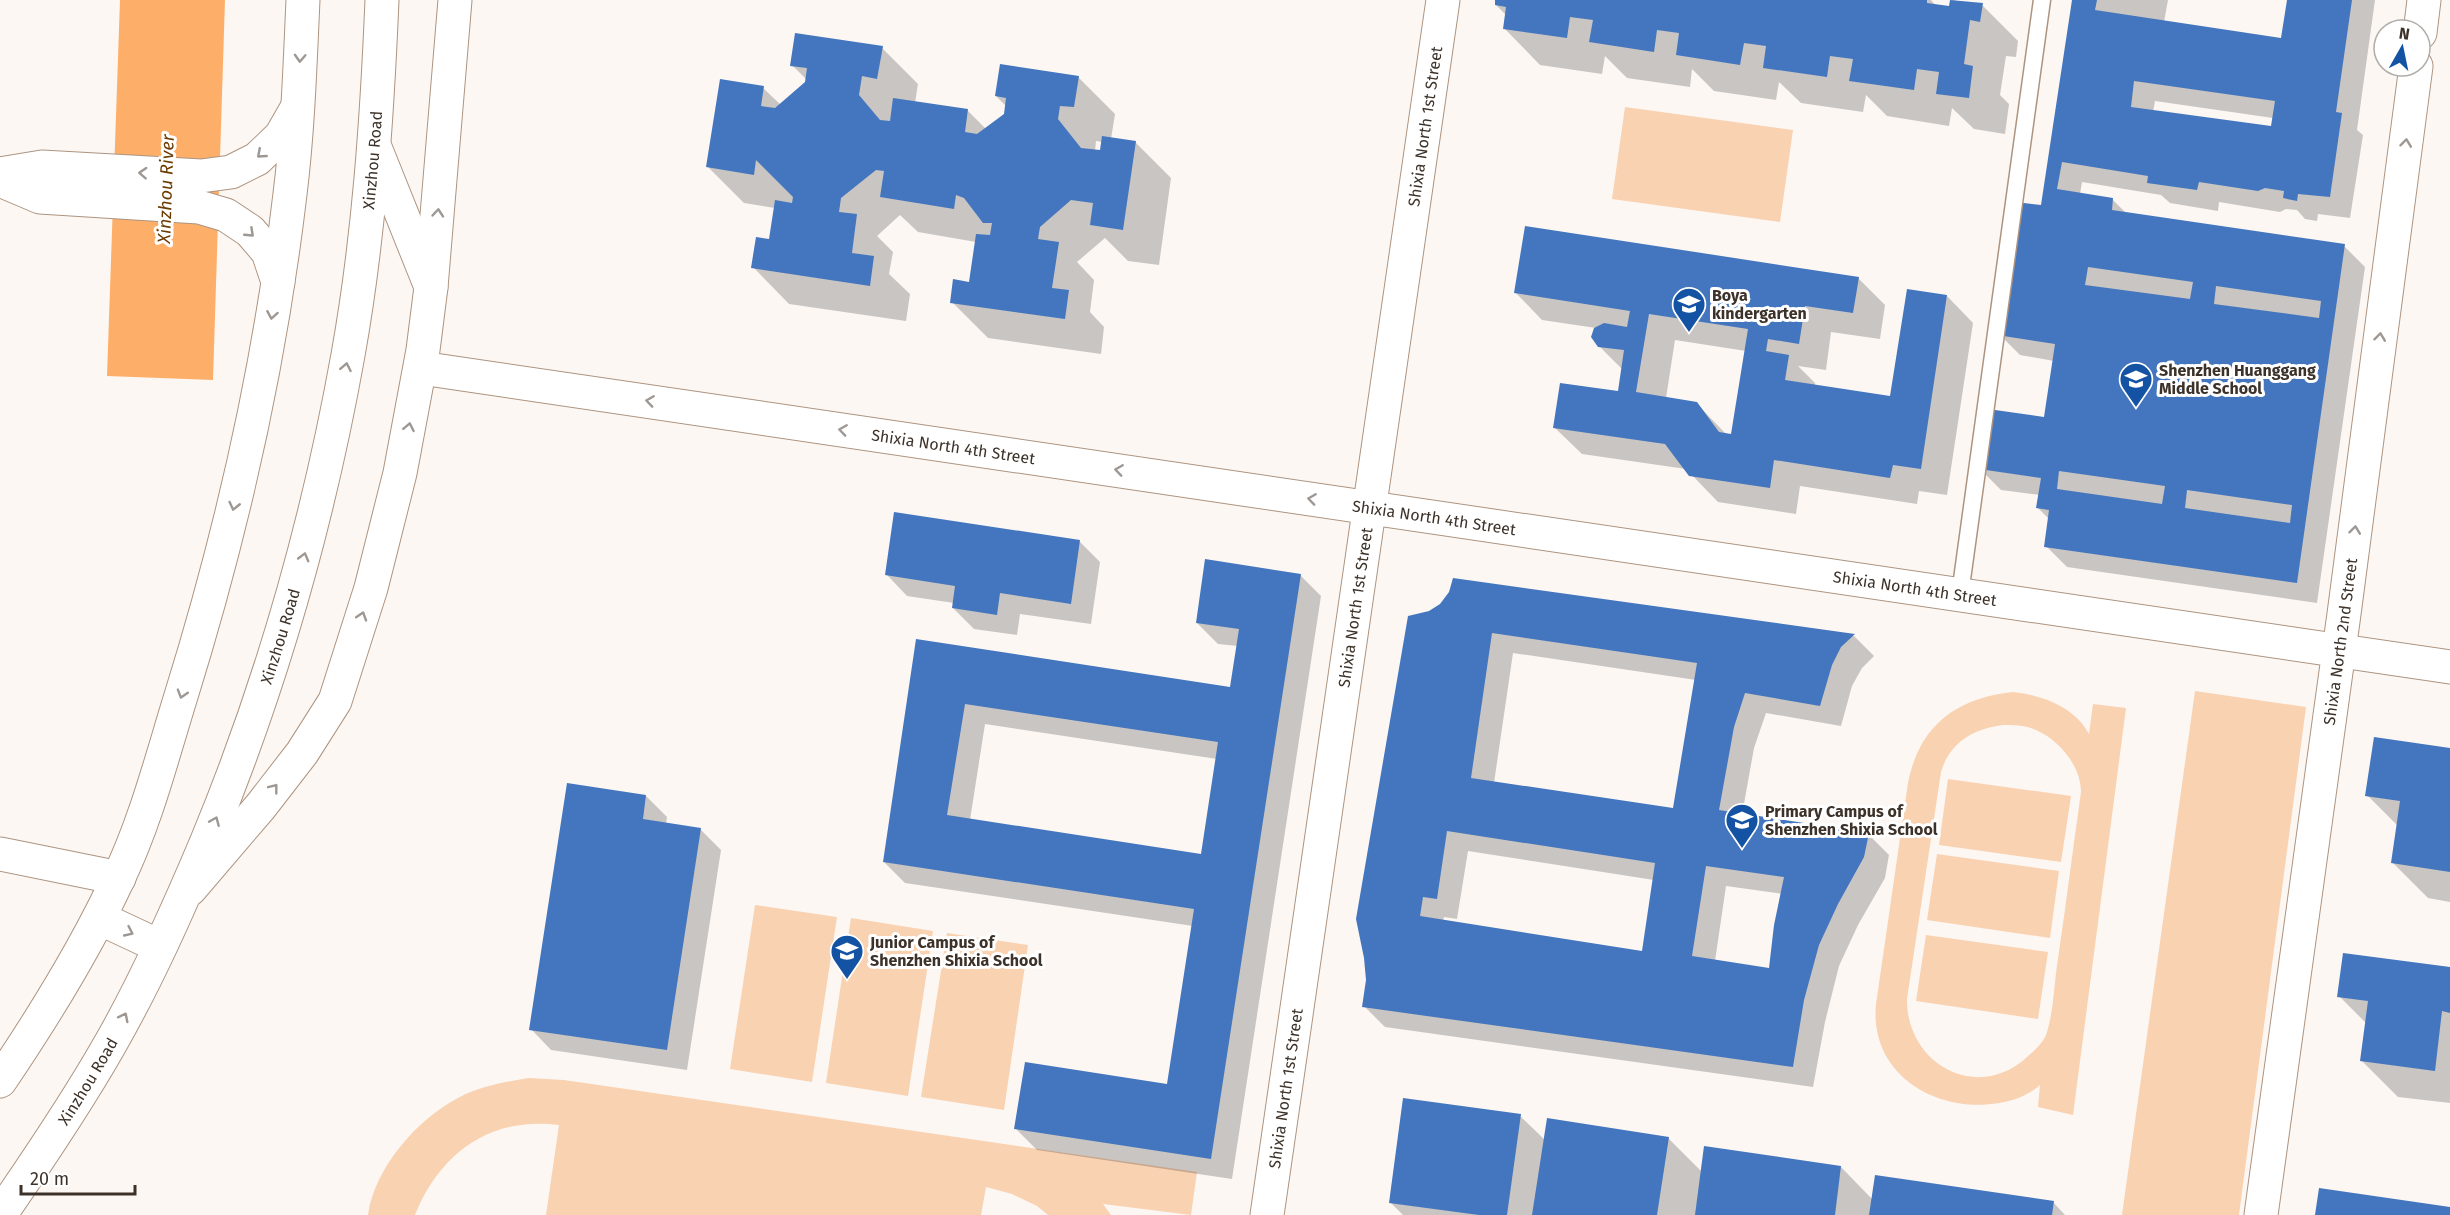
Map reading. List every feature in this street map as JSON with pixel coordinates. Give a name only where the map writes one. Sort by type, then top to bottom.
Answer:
[{"type":"street","points":[[0,1081],[79,957],[119,878],[151,794],[192,662],[229,527],[257,402],[278,282],[291,192],[303,0]]},
{"type":"street","name":"Xinzhou Road","points":[[0,1215],[40,1157],[109,1046],[159,946],[183,897],[220,808],[267,680],[315,516],[348,354],[364,244],[374,145],[382,0]]},
{"type":"street","points":[[183,897],[268,797],[302,753],[335,701],[371,588],[400,473],[420,368],[431,287],[455,0]]},
{"type":"street","name":"Shixia North 1st Street","points":[[1267,1215],[1443,0]]},
{"type":"street","points":[[2422,18],[2424,0]]},
{"type":"street","name":"Shixia North 2nd Street","points":[[2261,1215],[2414,78]]},
{"type":"street","points":[[0,180],[200,192],[257,159],[281,136],[297,108]]},
{"type":"street","points":[[374,145],[431,287]]},
{"type":"street","points":[[0,174],[41,182]]},
{"type":"street","points":[[200,192],[226,215],[250,231],[268,252],[278,282]]},
{"type":"street","name":"Shixia North 4th Street","points":[[420,368],[2450,667]]},
{"type":"street","points":[[0,854],[119,878]]},
{"type":"street","points":[[99,918],[159,946]]},
{"type":"street","points":[[27,1215],[27,1205],[40,1157]]},
{"type":"lane","points":[[1960,594],[2042,0]]},
{"type":"shaded area","points":[[1625,107],[1793,130],[1780,222],[1612,199]]},
{"type":"shaded area","points":[[2195,691],[2306,707],[2239,1215],[2122,1215]]},
{"type":"shaded area","points":[[2013,692],[2046,699],[2075,716],[2089,734],[2093,704],[2126,708],[2073,1115],[2038,1107],[2040,1085],[2021,1097],[1999,1103],[1975,1105],[1952,1102],[1931,1095],[1911,1084],[1895,1069],[1883,1051],[1877,1029],[1876,1004],[1908,783],[1913,763],[1931,731],[1943,718],[1958,708],[1993,695]],"holes":[[[2003,725],[2032,728],[2053,740],[2073,764],[2081,792],[2053,1005],[2046,1035],[2034,1051],[2008,1070],[1988,1076],[1967,1076],[1948,1070],[1932,1058],[1918,1042],[1910,1022],[1907,999],[1941,772],[1950,753],[1964,739],[1982,730]]]},
{"type":"shaded area","points":[[1948,779],[2071,796],[2061,862],[1939,845]]},
{"type":"shaded area","points":[[1937,854],[2059,871],[2050,938],[1927,920]]},
{"type":"shaded area","points":[[755,905],[837,917],[812,1082],[730,1069]]},
{"type":"shaded area","points":[[851,918],[933,931],[908,1096],[826,1083]]},
{"type":"shaded area","points":[[947,933],[1028,945],[1004,1110],[921,1097]]},
{"type":"shaded area","points":[[1926,935],[2048,952],[2038,1019],[1916,1001]]},
{"type":"shaded area","points":[[529,1078],[564,1080],[1197,1172],[1191,1215],[1103,1204],[1111,1215],[1048,1215],[1037,1206],[1012,1194],[986,1187],[981,1215],[546,1215],[559,1125],[534,1124],[490,1133],[471,1143],[438,1174],[415,1215],[368,1215],[372,1198],[388,1163],[413,1132],[427,1119],[443,1107],[475,1090]]},
{"type":"water","name":"Xinzhou River","points":[[120,0],[225,0],[213,380],[107,376]]},
{"type":"building","points":[[1495,0],[1927,0],[1927,3],[1949,6],[1950,0],[1983,3],[1980,22],[1970,20],[1964,64],[1973,66],[1969,98],[1936,94],[1939,72],[1917,69],[1914,90],[1849,81],[1853,59],[1830,56],[1827,77],[1763,68],[1766,46],[1744,43],[1740,65],[1676,55],[1679,33],[1657,30],[1654,52],[1589,42],[1593,20],[1570,17],[1567,38],[1503,29],[1506,7],[1495,5]]},
{"type":"building","points":[[2072,0],[2097,0],[2095,10],[2281,38],[2287,0],[2352,0],[2336,112],[2342,113],[2330,197],[2298,194],[2297,201],[2283,198],[2284,191],[2265,188],[2258,191],[2199,182],[2197,190],[2147,183],[2148,176],[2062,162],[2057,189],[2113,198],[2112,210],[2345,244],[2297,583],[2044,547],[2049,510],[2036,508],[2041,478],[1979,469],[1988,409],[2044,417],[2055,344],[1997,335],[2016,202],[2041,205]],"holes":[[[2134,81],[2275,101],[2271,126],[2131,107]],[[2088,267],[2193,282],[2190,299],[2085,285]],[[2216,286],[2321,301],[2319,318],[2214,304]],[[2059,471],[2165,486],[2162,504],[2057,489]],[[2187,490],[2292,505],[2290,523],[2185,508]]]},
{"type":"building","points":[[795,33],[883,46],[877,79],[862,76],[859,95],[880,120],[890,121],[893,98],[968,109],[965,132],[977,134],[1004,114],[1006,98],[995,96],[1000,64],[1079,76],[1074,107],[1060,106],[1058,119],[1081,148],[1100,150],[1102,136],[1136,141],[1123,230],[1090,225],[1093,203],[1071,200],[1040,227],[1038,239],[1059,242],[1052,288],[1069,290],[1065,319],[950,303],[953,279],[969,282],[976,234],[990,235],[992,223],[983,223],[964,198],[956,195],[954,209],[880,197],[884,171],[876,170],[841,198],[839,212],[857,214],[852,253],[874,256],[870,286],[751,268],[756,237],[769,239],[775,200],[792,203],[793,197],[756,160],[754,175],[706,167],[720,79],[764,86],[761,106],[775,108],[805,82],[807,68],[790,66]]},
{"type":"building","points":[[1525,226],[1859,277],[1853,313],[1805,306],[1799,344],[1768,339],[1766,351],[1789,355],[1785,380],[1890,396],[1907,289],[1947,295],[1921,469],[1893,465],[1890,478],[1774,460],[1770,488],[1689,476],[1665,444],[1553,428],[1560,383],[1618,391],[1624,350],[1598,347],[1591,337],[1594,328],[1604,323],[1627,327],[1630,311],[1514,293]],"holes":[[[1649,314],[1748,329],[1731,434],[1719,432],[1697,402],[1636,392]]]},
{"type":"building","points":[[894,512],[1080,540],[1071,604],[1000,593],[997,615],[952,608],[955,586],[885,575]]},
{"type":"building","points":[[1205,559],[1301,574],[1211,1159],[1014,1129],[1025,1062],[1167,1084],[1194,909],[883,862],[916,639],[1230,687],[1239,629],[1196,623]],"holes":[[[965,704],[1218,742],[1201,854],[947,815]]]},
{"type":"building","points":[[1453,578],[1855,634],[1841,647],[1832,665],[1820,706],[1745,693],[1734,727],[1719,810],[1869,833],[1864,857],[1819,945],[1804,1000],[1793,1067],[1362,1007],[1366,980],[1356,919],[1408,616],[1429,611],[1440,604],[1449,592]],"holes":[[[1492,633],[1697,663],[1673,808],[1471,778]],[[1447,831],[1655,863],[1642,951],[1420,916],[1423,897],[1437,899]],[[1706,866],[1784,877],[1774,925],[1769,968],[1692,956]]]},
{"type":"building","points":[[2374,737],[2450,748],[2450,872],[2391,863],[2400,801],[2365,796]]},
{"type":"building","points":[[567,783],[646,795],[643,819],[701,828],[667,1050],[529,1030]]},
{"type":"building","points":[[2343,953],[2450,967],[2450,1013],[2442,1011],[2435,1071],[2360,1061],[2368,1001],[2337,997]]},
{"type":"building","points":[[1403,1098],[1521,1114],[1507,1215],[1479,1215],[1389,1203]]},
{"type":"building","points":[[1547,1118],[1669,1137],[1657,1215],[1532,1215]]},
{"type":"building","points":[[1704,1146],[1841,1166],[1835,1215],[1695,1215]]},
{"type":"building","points":[[1875,1175],[2054,1201],[2052,1215],[1869,1215]]},
{"type":"building","points":[[2319,1188],[2450,1207],[2450,1215],[2315,1215]]},
{"type":"place","name":"Boya kindergarten","points":[[1689,333]]},
{"type":"place","name":"Shenzhen Huanggang Middle School","points":[[2136,408]]},
{"type":"place","name":"Primary Campus of Shenzhen Shixia School","points":[[1742,849]]},
{"type":"place","name":"Junior Campus of Shenzhen Shixia School","points":[[847,980]]}]
